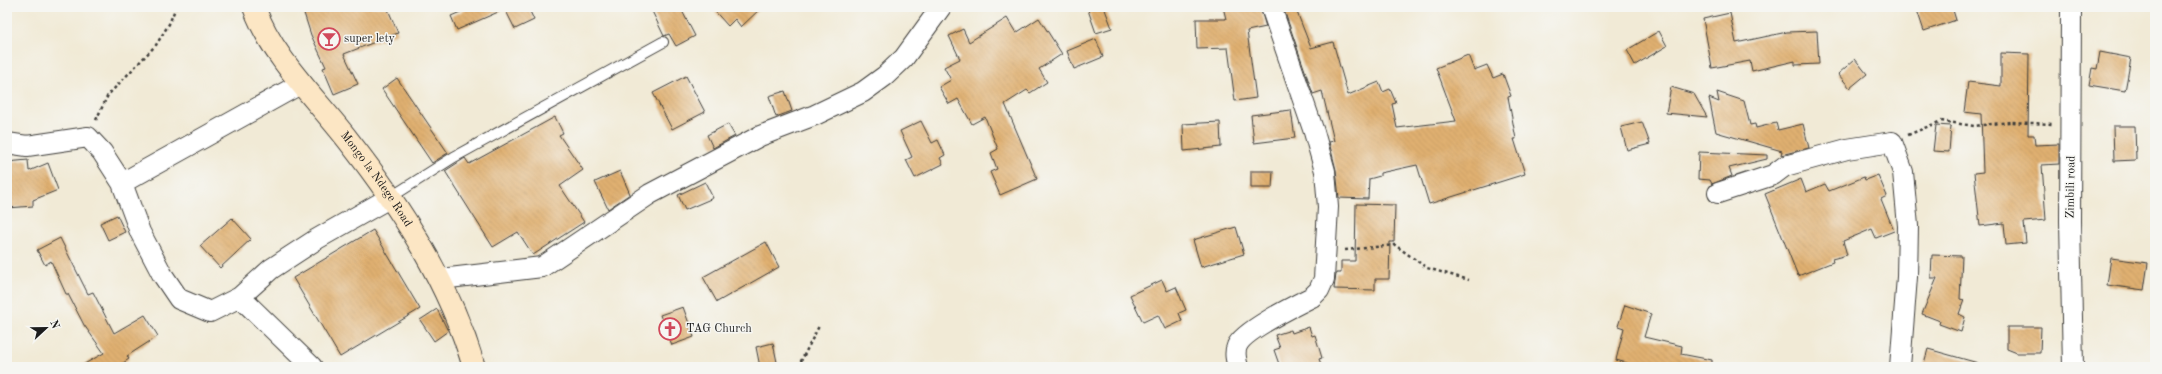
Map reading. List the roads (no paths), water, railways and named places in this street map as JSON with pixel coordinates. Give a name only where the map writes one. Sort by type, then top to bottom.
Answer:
[{"type":"street","name":"Mongo la Ndege Road","points":[[254,7],[260,23],[284,63],[302,83],[391,197],[441,279],[466,340],[474,367]]},
{"type":"street","points":[[441,279],[542,267],[650,194],[760,136],[815,115],[863,92],[885,76],[904,58],[941,7]]},
{"type":"street","points":[[1238,367],[1235,353],[1237,344],[1247,335],[1312,297],[1320,290],[1324,280],[1328,207],[1325,171],[1314,132],[1270,7]]},
{"type":"street","name":"Zimbili road","points":[[2071,7],[2072,107],[2070,221],[2073,367]]},
{"type":"street","points":[[122,183],[302,83]]},
{"type":"street","points":[[7,143],[27,146],[88,137],[102,152],[122,183],[140,232],[162,274],[179,299],[210,312],[240,297],[271,269],[317,239],[391,197]]},
{"type":"street","points":[[1718,194],[1773,175],[1785,166],[1847,149],[1892,142],[1903,172],[1908,226],[1907,276],[1900,367]]},
{"type":"street","points":[[240,297],[312,367]]},
{"type":"lane","points":[[391,197],[454,157],[663,42]]},
{"type":"place","name":"super lety","points":[[329,39]]},
{"type":"place","name":"TAG Church","points":[[670,329]]}]
